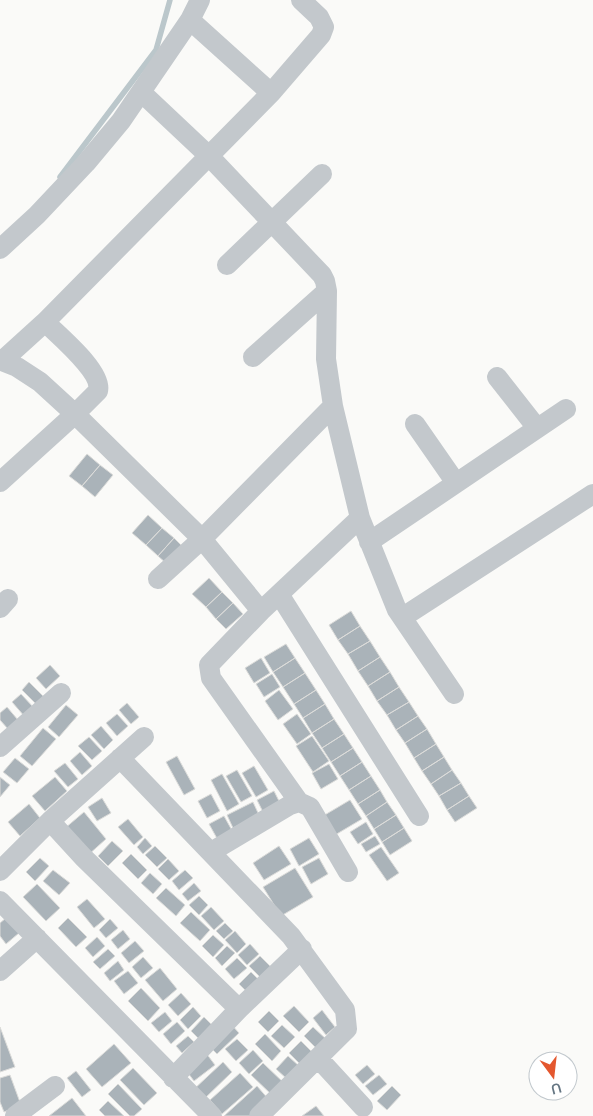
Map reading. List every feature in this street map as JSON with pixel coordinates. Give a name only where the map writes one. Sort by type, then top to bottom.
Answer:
[{"type":"street","points":[[0,249],[37,215],[86,163],[121,121],[190,20],[200,0]]},
{"type":"street","points":[[261,611],[202,539],[76,414],[40,382],[17,367],[1,361],[45,322],[209,156],[271,93],[321,36],[324,27],[319,17],[301,0]]},
{"type":"street","points":[[190,20],[271,93]]},
{"type":"street","points":[[141,92],[209,156],[322,275],[327,291],[326,359],[333,406],[360,518],[392,601],[454,694]]},
{"type":"street","points":[[226,265],[322,174]]},
{"type":"street","points":[[253,357],[327,291]]},
{"type":"street","points":[[0,482],[76,414],[98,391],[98,381],[93,370],[45,322]]},
{"type":"street","points":[[497,377],[537,428]]},
{"type":"street","points":[[158,579],[202,539],[333,406]]},
{"type":"street","points":[[369,542],[566,409]]},
{"type":"street","points":[[415,424],[456,483]]},
{"type":"street","points":[[403,617],[593,494]]},
{"type":"street","points":[[348,872],[310,807],[298,802],[211,678],[209,665],[261,611],[360,518]]},
{"type":"street","points":[[279,594],[419,816]]},
{"type":"street","points":[[0,747],[61,693]]},
{"type":"street","points":[[0,871],[50,821],[144,737]]},
{"type":"street","points":[[120,758],[292,936],[345,1010],[347,1029],[259,1116]]},
{"type":"street","points":[[211,852],[298,802]]},
{"type":"street","points":[[50,821],[83,857],[239,1009]]},
{"type":"street","points":[[0,901],[212,1116]]},
{"type":"street","points":[[0,971],[37,938]]},
{"type":"street","points":[[173,1078],[239,1009],[302,949]]},
{"type":"street","points":[[318,1058],[363,1107]]},
{"type":"street","points":[[15,1116],[55,1086]]},
{"type":"building","points":[[87,454],[100,465],[82,486],[69,476]]},
{"type":"building","points":[[100,465],[113,475],[95,497],[82,486]]},
{"type":"building","points":[[148,515],[162,528],[146,545],[132,533]]},
{"type":"building","points":[[162,528],[174,538],[158,556],[146,545]]},
{"type":"building","points":[[174,538],[183,547],[167,564],[158,556]]},
{"type":"building","points":[[209,578],[222,592],[206,607],[192,594]]},
{"type":"building","points":[[222,592],[233,603],[216,619],[206,607]]},
{"type":"building","points":[[233,603],[243,614],[226,629],[216,619]]},
{"type":"building","points":[[351,611],[360,626],[338,640],[329,625]]},
{"type":"building","points":[[360,626],[370,641],[348,654],[338,640]]},
{"type":"building","points":[[370,641],[380,657],[358,671],[348,654]]},
{"type":"building","points":[[286,644],[295,658],[273,672],[264,657]]},
{"type":"building","points":[[380,657],[390,672],[368,686],[358,671]]},
{"type":"building","points":[[261,658],[270,673],[254,683],[245,668]]},
{"type":"building","points":[[295,658],[305,673],[283,687],[273,672]]},
{"type":"building","points":[[50,665],[60,676],[46,689],[36,678]]},
{"type":"building","points":[[390,672],[399,687],[377,701],[368,686]]},
{"type":"building","points":[[305,673],[316,690],[294,704],[283,687]]},
{"type":"building","points":[[272,674],[280,687],[264,697],[256,684]]},
{"type":"building","points":[[29,682],[45,698],[37,705],[22,690]]},
{"type":"building","points":[[399,687],[409,702],[387,715],[377,701]]},
{"type":"building","points":[[279,690],[293,709],[278,720],[265,701]]},
{"type":"building","points":[[316,690],[325,704],[303,718],[294,704]]},
{"type":"building","points":[[21,694],[35,709],[25,717],[12,702]]},
{"type":"building","points":[[409,702],[418,716],[396,730],[387,715]]},
{"type":"building","points":[[127,703],[139,717],[131,724],[119,710]]},
{"type":"building","points":[[325,704],[334,719],[312,733],[303,718]]},
{"type":"building","points":[[66,705],[78,715],[59,737],[48,727]]},
{"type":"building","points":[[7,707],[18,720],[8,729],[0,720],[0,713]]},
{"type":"building","points":[[117,714],[128,726],[117,736],[106,723]]},
{"type":"building","points":[[297,714],[311,734],[297,744],[283,724]]},
{"type":"building","points":[[418,716],[427,729],[405,743],[396,730]]},
{"type":"building","points":[[334,719],[344,734],[322,748],[312,733]]},
{"type":"building","points":[[101,726],[113,740],[104,749],[91,735]]},
{"type":"building","points":[[43,728],[56,739],[32,766],[20,756]]},
{"type":"building","points":[[427,729],[436,744],[414,758],[405,743]]},
{"type":"building","points":[[344,734],[353,748],[331,762],[322,748]]},
{"type":"building","points":[[312,736],[329,761],[313,772],[296,746]]},
{"type":"building","points":[[89,737],[102,751],[92,760],[78,746]]},
{"type":"building","points":[[436,744],[444,757],[422,771],[414,758]]},
{"type":"building","points":[[353,748],[362,762],[340,776],[331,762]]},
{"type":"building","points":[[80,752],[92,766],[82,775],[70,761]]},
{"type":"building","points":[[177,756],[195,789],[184,795],[166,762]]},
{"type":"building","points":[[444,757],[452,770],[431,784],[422,771]]},
{"type":"building","points":[[15,758],[29,769],[17,783],[3,772]]},
{"type":"building","points":[[362,762],[371,776],[349,790],[340,776]]},
{"type":"building","points":[[65,763],[78,779],[68,787],[54,771]]},
{"type":"building","points":[[329,764],[338,779],[321,789],[312,773]]},
{"type":"building","points":[[254,766],[268,790],[256,797],[242,773]]},
{"type":"building","points":[[237,770],[252,796],[241,802],[226,776]]},
{"type":"building","points":[[452,770],[461,783],[439,796],[431,784]]},
{"type":"building","points":[[222,774],[239,804],[227,811],[211,780]]},
{"type":"building","points":[[371,776],[380,790],[358,804],[349,790]]},
{"type":"building","points":[[0,777],[10,785],[0,797]]},
{"type":"building","points":[[55,777],[67,791],[45,811],[32,796]]},
{"type":"building","points":[[461,783],[469,796],[447,810],[439,796]]},
{"type":"building","points":[[380,790],[387,802],[366,816],[358,804]]},
{"type":"building","points":[[274,791],[281,805],[264,814],[257,800]]},
{"type":"building","points":[[211,794],[220,811],[207,818],[198,801]]},
{"type":"building","points":[[469,796],[477,808],[455,822],[447,810]]},
{"type":"building","points":[[102,798],[111,813],[97,821],[88,807]]},
{"type":"building","points":[[350,800],[362,819],[335,835],[323,816]]},
{"type":"building","points":[[253,802],[259,815],[233,828],[227,815]]},
{"type":"building","points":[[387,802],[396,815],[374,829],[366,816]]},
{"type":"building","points":[[29,804],[40,818],[20,836],[8,822]]},
{"type":"building","points":[[84,812],[106,839],[87,856],[64,829]]},
{"type":"building","points":[[396,815],[404,828],[382,842],[374,829]]},
{"type":"building","points":[[224,816],[234,834],[219,842],[209,824]]},
{"type":"building","points":[[128,819],[143,837],[134,845],[118,827]]},
{"type":"building","points":[[366,822],[373,834],[358,844],[350,832]]},
{"type":"building","points":[[404,828],[412,841],[390,855],[382,842]]},
{"type":"building","points":[[375,836],[380,844],[366,852],[361,844]]},
{"type":"building","points":[[145,838],[152,846],[143,854],[137,847]]},
{"type":"building","points":[[309,838],[319,854],[299,866],[290,849]]},
{"type":"building","points":[[112,841],[123,851],[108,866],[98,856]]},
{"type":"building","points":[[155,846],[167,858],[157,867],[145,855]]},
{"type":"building","points":[[279,846],[291,864],[264,880],[253,863]]},
{"type":"building","points":[[381,847],[399,873],[387,881],[369,855]]},
{"type":"building","points":[[131,854],[147,870],[138,879],[122,863]]},
{"type":"building","points":[[40,858],[49,866],[35,881],[26,872]]},
{"type":"building","points":[[319,858],[328,874],[311,884],[302,867]]},
{"type":"building","points":[[168,859],[179,871],[169,880],[158,869]]},
{"type":"building","points":[[295,868],[313,897],[281,916],[263,887]]},
{"type":"building","points":[[53,870],[70,883],[59,895],[43,881]]},
{"type":"building","points":[[185,870],[193,878],[179,890],[172,881]]},
{"type":"building","points":[[150,873],[162,884],[153,894],[141,883]]},
{"type":"building","points":[[194,883],[201,891],[188,901],[182,894]]},
{"type":"building","points":[[37,884],[60,908],[46,921],[23,897]]},
{"type":"building","points":[[166,888],[185,905],[176,916],[156,898]]},
{"type":"building","points":[[199,896],[208,905],[199,915],[189,905]]},
{"type":"building","points":[[87,899],[105,919],[94,928],[77,907]]},
{"type":"building","points":[[211,907],[224,921],[214,930],[201,916]]},
{"type":"building","points":[[191,912],[210,930],[200,941],[180,923]]},
{"type":"building","points":[[6,918],[19,933],[6,944],[0,936],[0,923]]},
{"type":"building","points":[[68,918],[87,937],[76,947],[58,928]]},
{"type":"building","points":[[110,919],[118,928],[106,938],[99,930]]},
{"type":"building","points":[[225,923],[233,931],[224,939],[216,931]]},
{"type":"building","points":[[123,930],[130,939],[118,949],[111,940]]},
{"type":"building","points":[[235,931],[246,944],[237,953],[225,940]]},
{"type":"building","points":[[213,935],[224,945],[213,957],[202,946]]},
{"type":"building","points":[[97,937],[105,946],[93,957],[85,948]]},
{"type":"building","points":[[135,941],[144,951],[129,963],[121,953]]},
{"type":"building","points":[[250,944],[259,954],[247,965],[238,955]]},
{"type":"building","points":[[227,946],[235,953],[222,966],[215,958]]},
{"type":"building","points":[[108,949],[115,956],[100,969],[93,962]]},
{"type":"building","points":[[260,956],[272,968],[261,978],[249,966]]},
{"type":"building","points":[[143,957],[153,968],[141,978],[132,967]]},
{"type":"building","points":[[237,958],[247,968],[234,979],[225,969]]},
{"type":"building","points":[[118,961],[124,970],[110,981],[104,973]]},
{"type":"building","points":[[160,968],[177,989],[163,1001],[145,980]]},
{"type":"building","points":[[128,971],[138,983],[124,994],[114,981]]},
{"type":"building","points":[[251,972],[260,981],[248,993],[239,984]]},
{"type":"building","points":[[141,988],[160,1008],[148,1021],[128,1001]]},
{"type":"building","points":[[181,993],[191,1004],[178,1016],[168,1005]]},
{"type":"building","points":[[294,1006],[309,1022],[299,1032],[283,1016]]},
{"type":"building","points":[[193,1007],[201,1016],[188,1029],[180,1020]]},
{"type":"building","points":[[322,1010],[335,1027],[326,1035],[313,1018]]},
{"type":"building","points":[[269,1011],[279,1021],[268,1032],[258,1022]]},
{"type":"building","points":[[165,1012],[172,1021],[159,1032],[151,1023]]},
{"type":"building","points":[[204,1017],[212,1025],[199,1039],[191,1031]]},
{"type":"building","points":[[177,1022],[185,1031],[171,1044],[163,1034]]},
{"type":"building","points":[[230,1023],[239,1033],[217,1054],[207,1044]]},
{"type":"building","points":[[282,1025],[295,1037],[284,1048],[271,1036]]},
{"type":"building","points":[[0,1027],[15,1067],[0,1072]]},
{"type":"building","points":[[313,1027],[327,1040],[318,1050],[304,1036]]},
{"type":"building","points":[[265,1034],[281,1051],[272,1061],[255,1044]]},
{"type":"building","points":[[188,1036],[194,1042],[182,1053],[176,1046]]},
{"type":"building","points":[[237,1039],[248,1050],[236,1061],[225,1049]]},
{"type":"building","points":[[301,1041],[315,1055],[303,1067],[289,1053]]},
{"type":"building","points":[[114,1044],[131,1063],[102,1087],[86,1069]]},
{"type":"building","points":[[253,1050],[263,1061],[249,1074],[239,1063]]},
{"type":"building","points":[[206,1053],[215,1065],[194,1081],[185,1069]]},
{"type":"building","points":[[288,1056],[299,1066],[287,1079],[276,1069]]},
{"type":"building","points":[[223,1062],[232,1072],[202,1101],[192,1091]]},
{"type":"building","points":[[263,1063],[286,1085],[274,1097],[251,1075]]},
{"type":"building","points":[[367,1065],[375,1074],[363,1084],[355,1075]]},
{"type":"building","points":[[133,1068],[157,1093],[144,1105],[120,1080]]},
{"type":"building","points":[[76,1071],[91,1090],[82,1097],[67,1078]]},
{"type":"building","points":[[240,1073],[253,1087],[222,1114],[210,1100]]},
{"type":"building","points":[[10,1075],[21,1105],[4,1112],[0,1102],[0,1078]]},
{"type":"building","points":[[379,1075],[387,1084],[373,1095],[365,1086]]},
{"type":"building","points":[[118,1084],[142,1109],[134,1116],[130,1116],[108,1094]]},
{"type":"building","points":[[257,1086],[270,1101],[254,1116],[224,1116]]},
{"type":"building","points":[[392,1086],[401,1095],[387,1110],[377,1101]]},
{"type":"building","points":[[72,1098],[86,1116],[49,1116]]},
{"type":"building","points":[[108,1101],[124,1116],[105,1116],[99,1110]]},
{"type":"building","points":[[316,1106],[324,1116],[302,1116]]},
{"type":"waterway","points":[[60,177],[156,50],[170,0]]}]
